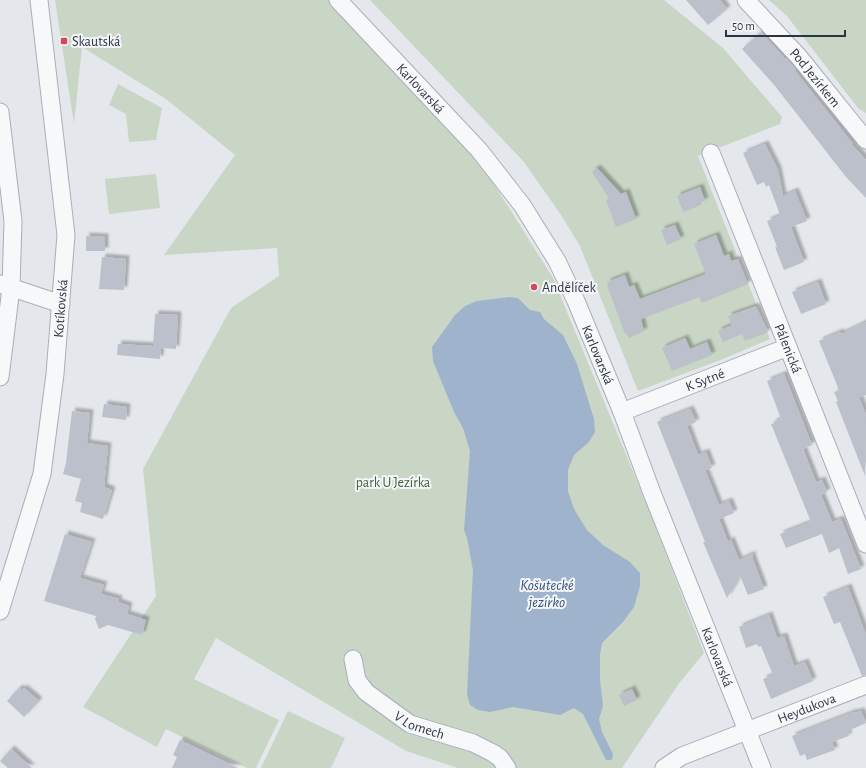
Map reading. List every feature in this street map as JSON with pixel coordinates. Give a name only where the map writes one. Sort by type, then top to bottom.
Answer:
[{"type":"street","name":"Kotíkovská","points":[[0,611],[42,474],[55,374],[66,235],[39,0]]},
{"type":"street","name":"Karlovarská","points":[[338,0],[474,144],[525,210],[557,261],[576,301],[622,412],[652,493],[762,768]]},
{"type":"street","name":"Pod Jezírkem","points":[[746,0],[799,57],[866,140]]},
{"type":"street","points":[[0,112],[13,221],[5,286],[0,376]]},
{"type":"street","name":"Pálenická","points":[[711,153],[866,544]]},
{"type":"street","points":[[5,286],[61,304]]},
{"type":"street","name":"K Sytné","points":[[622,412],[788,347]]},
{"type":"street","name":"V Lomech","points":[[353,659],[357,680],[366,692],[410,724],[473,743],[500,758],[507,768]]},
{"type":"street","name":"Heydukova","points":[[664,768],[682,756],[866,685]]},
{"type":"green space","name":"park U Jezírka","points":[[55,0],[329,0],[479,160],[553,278],[651,515],[704,653],[680,682],[622,768],[458,768],[406,751],[216,638],[194,679],[279,720],[256,768],[247,768],[166,729],[157,747],[83,707],[156,596],[143,469],[231,308],[279,276],[277,248],[164,255],[235,155],[166,99],[82,47],[74,124]]},
{"type":"green space","points":[[370,0],[664,0],[723,48],[782,117],[780,124],[698,156],[770,339],[723,359],[638,391],[580,246],[561,215],[524,162]]},
{"type":"green space","points":[[769,0],[866,0],[866,113],[858,108],[787,16]]},
{"type":"green space","points":[[118,84],[162,108],[156,140],[129,142],[126,114],[109,105]]},
{"type":"green space","points":[[156,174],[160,208],[109,214],[105,179]]},
{"type":"green space","points":[[288,711],[345,738],[331,768],[261,768]]},
{"type":"water","name":"Košutecké jezírko","points":[[509,297],[518,298],[530,310],[540,312],[544,319],[563,335],[577,364],[594,419],[595,432],[589,442],[574,455],[568,470],[568,491],[574,509],[587,530],[603,545],[630,562],[640,573],[640,586],[634,607],[623,622],[602,643],[600,655],[600,680],[603,706],[599,719],[602,732],[613,754],[612,760],[606,760],[583,714],[574,708],[560,715],[513,707],[490,712],[478,710],[470,705],[467,694],[473,570],[464,530],[470,451],[463,428],[454,412],[433,361],[432,347],[455,315],[465,306],[477,301]]},
{"type":"building","points":[[686,0],[720,0],[727,9],[708,25]]},
{"type":"building","points":[[761,32],[796,70],[795,71],[853,144],[852,145],[866,160],[866,198],[846,177],[775,86],[742,49]]},
{"type":"building","points":[[765,144],[778,170],[783,196],[795,191],[807,221],[791,227],[804,262],[784,270],[767,221],[779,216],[779,212],[769,185],[766,187],[764,182],[757,185],[743,153]]},
{"type":"building","points":[[597,168],[621,194],[626,192],[636,219],[616,227],[606,200],[609,199],[592,172]]},
{"type":"building","points":[[700,187],[705,201],[696,204],[697,207],[683,212],[677,196]]},
{"type":"building","points":[[675,225],[681,239],[667,245],[661,230]]},
{"type":"building","points":[[716,235],[724,256],[729,254],[731,261],[738,259],[748,284],[702,303],[699,297],[641,319],[644,331],[629,338],[627,334],[625,334],[607,282],[625,275],[629,287],[634,285],[640,299],[706,274],[694,244]]},
{"type":"building","points":[[86,236],[105,237],[105,251],[86,251]]},
{"type":"building","points":[[102,257],[126,259],[124,290],[99,289]]},
{"type":"building","points":[[818,282],[826,304],[801,314],[792,292]]},
{"type":"building","points":[[756,306],[768,332],[745,341],[742,334],[723,342],[718,331],[732,325],[728,316]]},
{"type":"building","points":[[155,314],[178,315],[176,349],[161,348],[160,359],[117,355],[118,344],[153,346]]},
{"type":"building","points":[[866,322],[866,395],[859,397],[866,415],[865,476],[836,402],[838,401],[834,392],[839,390],[819,341],[840,332],[841,334]]},
{"type":"building","points":[[685,338],[690,349],[707,342],[712,355],[672,371],[662,348]]},
{"type":"building","points":[[784,374],[812,445],[803,449],[816,482],[822,480],[827,492],[821,495],[832,522],[841,519],[861,569],[848,574],[839,548],[829,553],[822,534],[786,548],[780,534],[811,522],[771,424],[774,424],[773,422],[781,419],[767,381]]},
{"type":"building","points":[[104,404],[127,407],[126,420],[102,417]]},
{"type":"building","points":[[690,409],[696,422],[687,426],[698,455],[706,452],[712,468],[705,470],[719,505],[729,501],[734,513],[719,519],[728,542],[731,540],[739,560],[753,554],[752,557],[764,589],[748,595],[740,576],[727,598],[703,542],[705,542],[657,422]]},
{"type":"building","points":[[72,411],[90,413],[87,443],[108,446],[104,487],[112,490],[103,519],[80,512],[82,503],[75,501],[81,479],[63,474],[66,463]]},
{"type":"building","points":[[65,534],[92,542],[80,578],[104,585],[101,594],[119,599],[118,602],[129,606],[127,614],[146,620],[142,635],[108,625],[99,629],[95,619],[96,616],[44,601]]},
{"type":"building","points":[[848,587],[866,635],[866,675],[862,676],[840,622],[834,624],[823,597]]},
{"type":"building","points":[[769,615],[777,638],[784,636],[794,666],[805,662],[813,681],[771,699],[763,679],[773,675],[761,646],[758,647],[757,644],[746,648],[739,627]]},
{"type":"building","points":[[19,688],[22,690],[24,688],[39,701],[24,717],[7,701]]},
{"type":"building","points":[[632,689],[637,700],[624,706],[619,695]]},
{"type":"building","points":[[861,711],[866,723],[847,732],[849,736],[832,742],[835,750],[807,760],[805,754],[800,756],[792,736],[854,712]]},
{"type":"building","points":[[180,740],[238,768],[172,768],[177,757],[173,755]]},
{"type":"building","points":[[11,749],[32,768],[8,768],[0,761]]},
{"type":"place","name":"Skautská","points":[[64,41]]},
{"type":"place","name":"Andělíček","points":[[534,287]]}]
